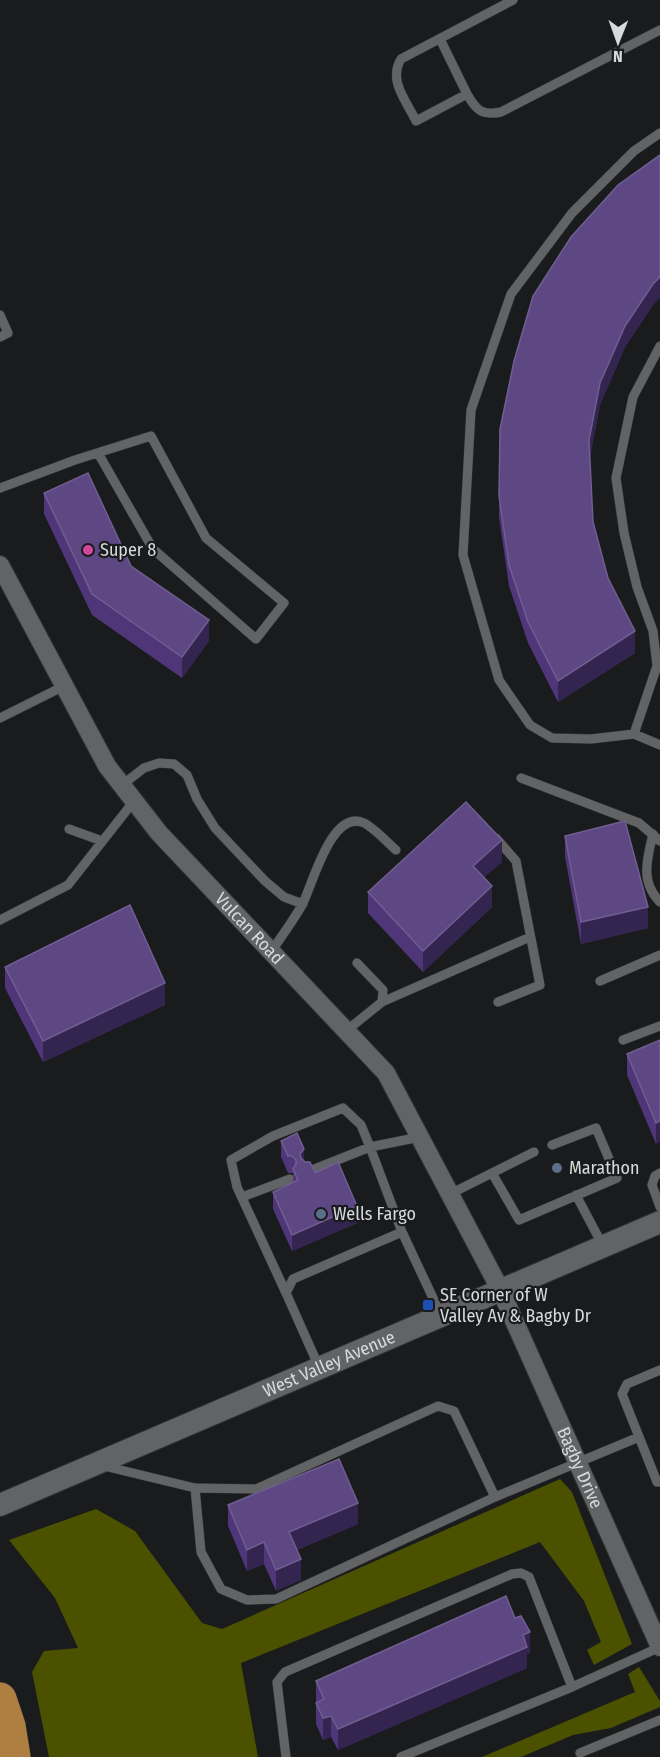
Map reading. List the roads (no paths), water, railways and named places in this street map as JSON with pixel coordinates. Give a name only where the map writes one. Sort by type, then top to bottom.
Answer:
[{"type":"highway","points":[[0,1699],[9,1726],[14,1757]]},
{"type":"street","name":"Vulcan Road","points":[[0,565],[107,766],[159,833],[386,1073],[500,1289]]},
{"type":"street","name":"West Valley Avenue","points":[[0,1505],[660,1222]]},
{"type":"street","name":"Bagby Drive","points":[[500,1289],[660,1647]]},
{"type":"lane","points":[[466,94],[417,121],[396,82],[395,69],[401,59],[513,0]]},
{"type":"lane","points":[[440,39],[466,94],[474,107],[482,113],[501,112],[660,30]]},
{"type":"lane","points":[[660,133],[634,150],[572,213],[511,294],[471,410],[463,555],[499,680],[530,724],[552,738],[591,739],[634,734],[660,745]]},
{"type":"lane","points":[[0,315],[8,333],[0,337]]},
{"type":"lane","points":[[634,734],[657,666],[653,631],[637,586],[624,533],[616,478],[633,397],[660,346]]},
{"type":"lane","points":[[0,488],[98,453],[151,436],[206,538],[284,603],[256,639],[153,549],[98,453]]},
{"type":"lane","points":[[0,718],[64,686]]},
{"type":"lane","points":[[122,785],[144,768],[159,763],[174,764],[187,775],[197,799],[215,828],[265,881],[284,897],[303,904]]},
{"type":"lane","points":[[521,778],[639,823],[657,838],[645,865],[652,894],[660,902]]},
{"type":"lane","points":[[0,920],[68,885],[134,801]]},
{"type":"lane","points":[[271,952],[303,904],[324,850],[344,826],[353,822],[364,823],[396,850]]},
{"type":"lane","points":[[69,829],[102,841]]},
{"type":"lane","points":[[488,829],[516,861],[540,985],[498,1002]]},
{"type":"lane","points":[[346,1031],[382,1002],[530,937]]},
{"type":"lane","points":[[600,981],[660,955]]},
{"type":"lane","points":[[357,963],[382,990],[382,1002]]},
{"type":"lane","points":[[623,1040],[660,1026]]},
{"type":"lane","points":[[319,1367],[237,1187],[231,1160],[273,1136],[343,1108],[361,1125],[402,1232],[441,1315]]},
{"type":"lane","points":[[492,1173],[519,1220],[617,1178],[596,1128],[552,1145]]},
{"type":"lane","points":[[307,1172],[370,1147],[420,1137]]},
{"type":"lane","points":[[450,1194],[534,1152]]},
{"type":"lane","points":[[660,1173],[655,1176],[652,1185],[660,1207]]},
{"type":"lane","points":[[242,1197],[290,1179]]},
{"type":"lane","points":[[576,1196],[603,1246]]},
{"type":"lane","points":[[286,1293],[293,1279],[402,1232]]},
{"type":"lane","points":[[660,1370],[627,1384],[622,1394],[657,1482],[660,1482]]},
{"type":"lane","points":[[96,1464],[195,1488],[256,1489],[438,1406],[454,1411],[495,1497]]},
{"type":"lane","points":[[195,1488],[201,1552],[221,1588],[247,1600],[276,1599],[495,1497],[639,1437]]},
{"type":"lane","points":[[286,1757],[277,1682],[285,1672],[512,1574],[521,1573],[529,1577],[572,1687]]},
{"type":"lane","points":[[401,1757],[572,1687],[660,1647]]},
{"type":"lane","points":[[580,1753],[660,1720]]},
{"type":"place","name":"Super 8","points":[[88,550]]},
{"type":"place","name":"Marathon","points":[[557,1168]]},
{"type":"place","name":"Wells Fargo","points":[[321,1214]]},
{"type":"place","name":"SE Corner of W Valley Av & Bagby Dr","points":[[428,1305]]}]
